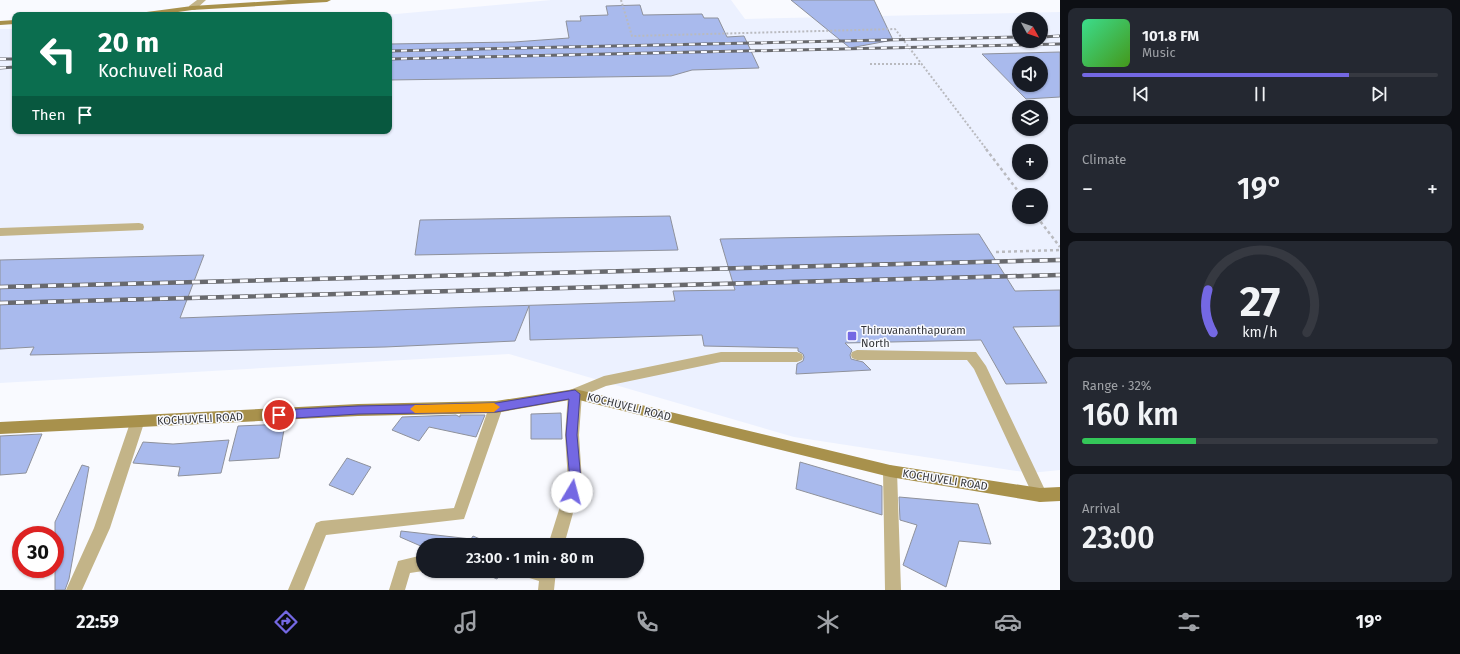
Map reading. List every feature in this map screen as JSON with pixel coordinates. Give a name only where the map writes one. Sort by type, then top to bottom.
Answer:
[{"type":"street","points":[[192,8],[202,0]]},
{"type":"street","points":[[162,12],[192,8],[327,0]]},
{"type":"street","points":[[0,23],[12,22]]},
{"type":"street","points":[[0,232],[139,227]]},
{"type":"street","points":[[857,355],[972,355],[979,366],[1040,495]]},
{"type":"street","points":[[558,538],[575,481],[572,435],[575,394],[604,381],[721,357],[797,357]]},
{"type":"street","name":"KOCHUVELI ROAD","points":[[0,428],[137,423],[358,410],[496,407],[575,394],[890,471],[1040,495],[1060,494]]},
{"type":"street","points":[[296,590],[321,528],[459,514],[496,407]]},
{"type":"street","points":[[74,590],[102,528],[137,423]]},
{"type":"street","points":[[890,471],[893,590]]},
{"type":"street","points":[[397,590],[404,566],[416,564]]},
{"type":"path","points":[[621,0],[632,36],[895,29],[1016,188]]},
{"type":"path","points":[[870,64],[921,64]]},
{"type":"path","points":[[1042,224],[1060,247]]},
{"type":"path","points":[[996,252],[1060,250]]},
{"type":"shaded area","points":[[551,0],[731,0],[745,19],[1012,13],[1012,48],[1048,48],[1048,12],[1060,12],[1060,470],[1030,473],[794,437],[509,354],[0,383],[0,29],[12,29],[12,134],[392,134],[392,14]]},
{"type":"building","points":[[791,0],[874,0],[893,40],[850,48]]},
{"type":"building","points":[[640,5],[643,15],[702,14],[704,18],[718,18],[727,37],[744,36],[759,68],[692,70],[671,76],[392,80],[392,44],[514,42],[569,38],[566,21],[581,21],[580,16],[608,15],[606,6]]},
{"type":"building","points":[[1060,52],[1060,97],[1026,99],[1019,92],[1048,92],[1048,56],[1012,56],[1012,85],[982,54]]},
{"type":"building","points":[[670,216],[678,250],[415,255],[420,220]]},
{"type":"building","points":[[979,234],[1015,291],[1060,290],[1060,326],[1013,327],[1047,383],[1006,384],[981,340],[845,343],[852,350],[850,355],[851,359],[863,362],[871,370],[796,374],[797,364],[803,361],[804,357],[803,354],[798,351],[798,348],[704,346],[702,335],[530,340],[529,306],[515,341],[385,347],[30,355],[34,347],[0,349],[0,260],[204,255],[180,318],[474,307],[675,301],[673,291],[735,290],[720,239]]},
{"type":"building","points":[[561,413],[562,439],[531,439],[531,414]]},
{"type":"building","points":[[456,415],[460,417],[460,415],[485,415],[476,437],[429,427],[419,441],[392,430],[402,417]]},
{"type":"building","points":[[285,424],[279,458],[229,461],[238,426]]},
{"type":"building","points":[[42,434],[26,473],[0,475],[0,436]]},
{"type":"building","points":[[229,440],[221,473],[178,476],[180,467],[133,463],[143,442],[173,444]]},
{"type":"building","points":[[347,458],[371,467],[353,495],[329,485]]},
{"type":"building","points":[[800,462],[882,486],[882,515],[796,489]]},
{"type":"building","points":[[82,465],[89,467],[69,579],[65,590],[55,590],[55,578],[64,578],[64,526],[55,526],[55,522]]},
{"type":"building","points":[[899,497],[978,504],[991,544],[959,541],[946,587],[903,565],[917,525],[900,520]]},
{"type":"building","points":[[401,531],[462,538],[416,538],[416,544],[400,537]]},
{"type":"railway","points":[[1048,37],[1060,36]]},
{"type":"railway","points":[[392,51],[1012,37]]},
{"type":"railway","points":[[392,59],[1060,44]]},
{"type":"railway","points":[[0,59],[12,59]]},
{"type":"railway","points":[[0,68],[12,67]]},
{"type":"railway","points":[[0,287],[1060,260]]},
{"type":"railway","points":[[0,303],[1060,275]]},
{"type":"slow traffic","points":[[415,409],[494,407]]},
{"type":"place","name":"Thiruvananthapuram North","points":[[852,336]]},
{"type":"route","points":[[279,415],[358,410],[496,407],[575,394],[572,435],[575,481],[572,492]]}]
